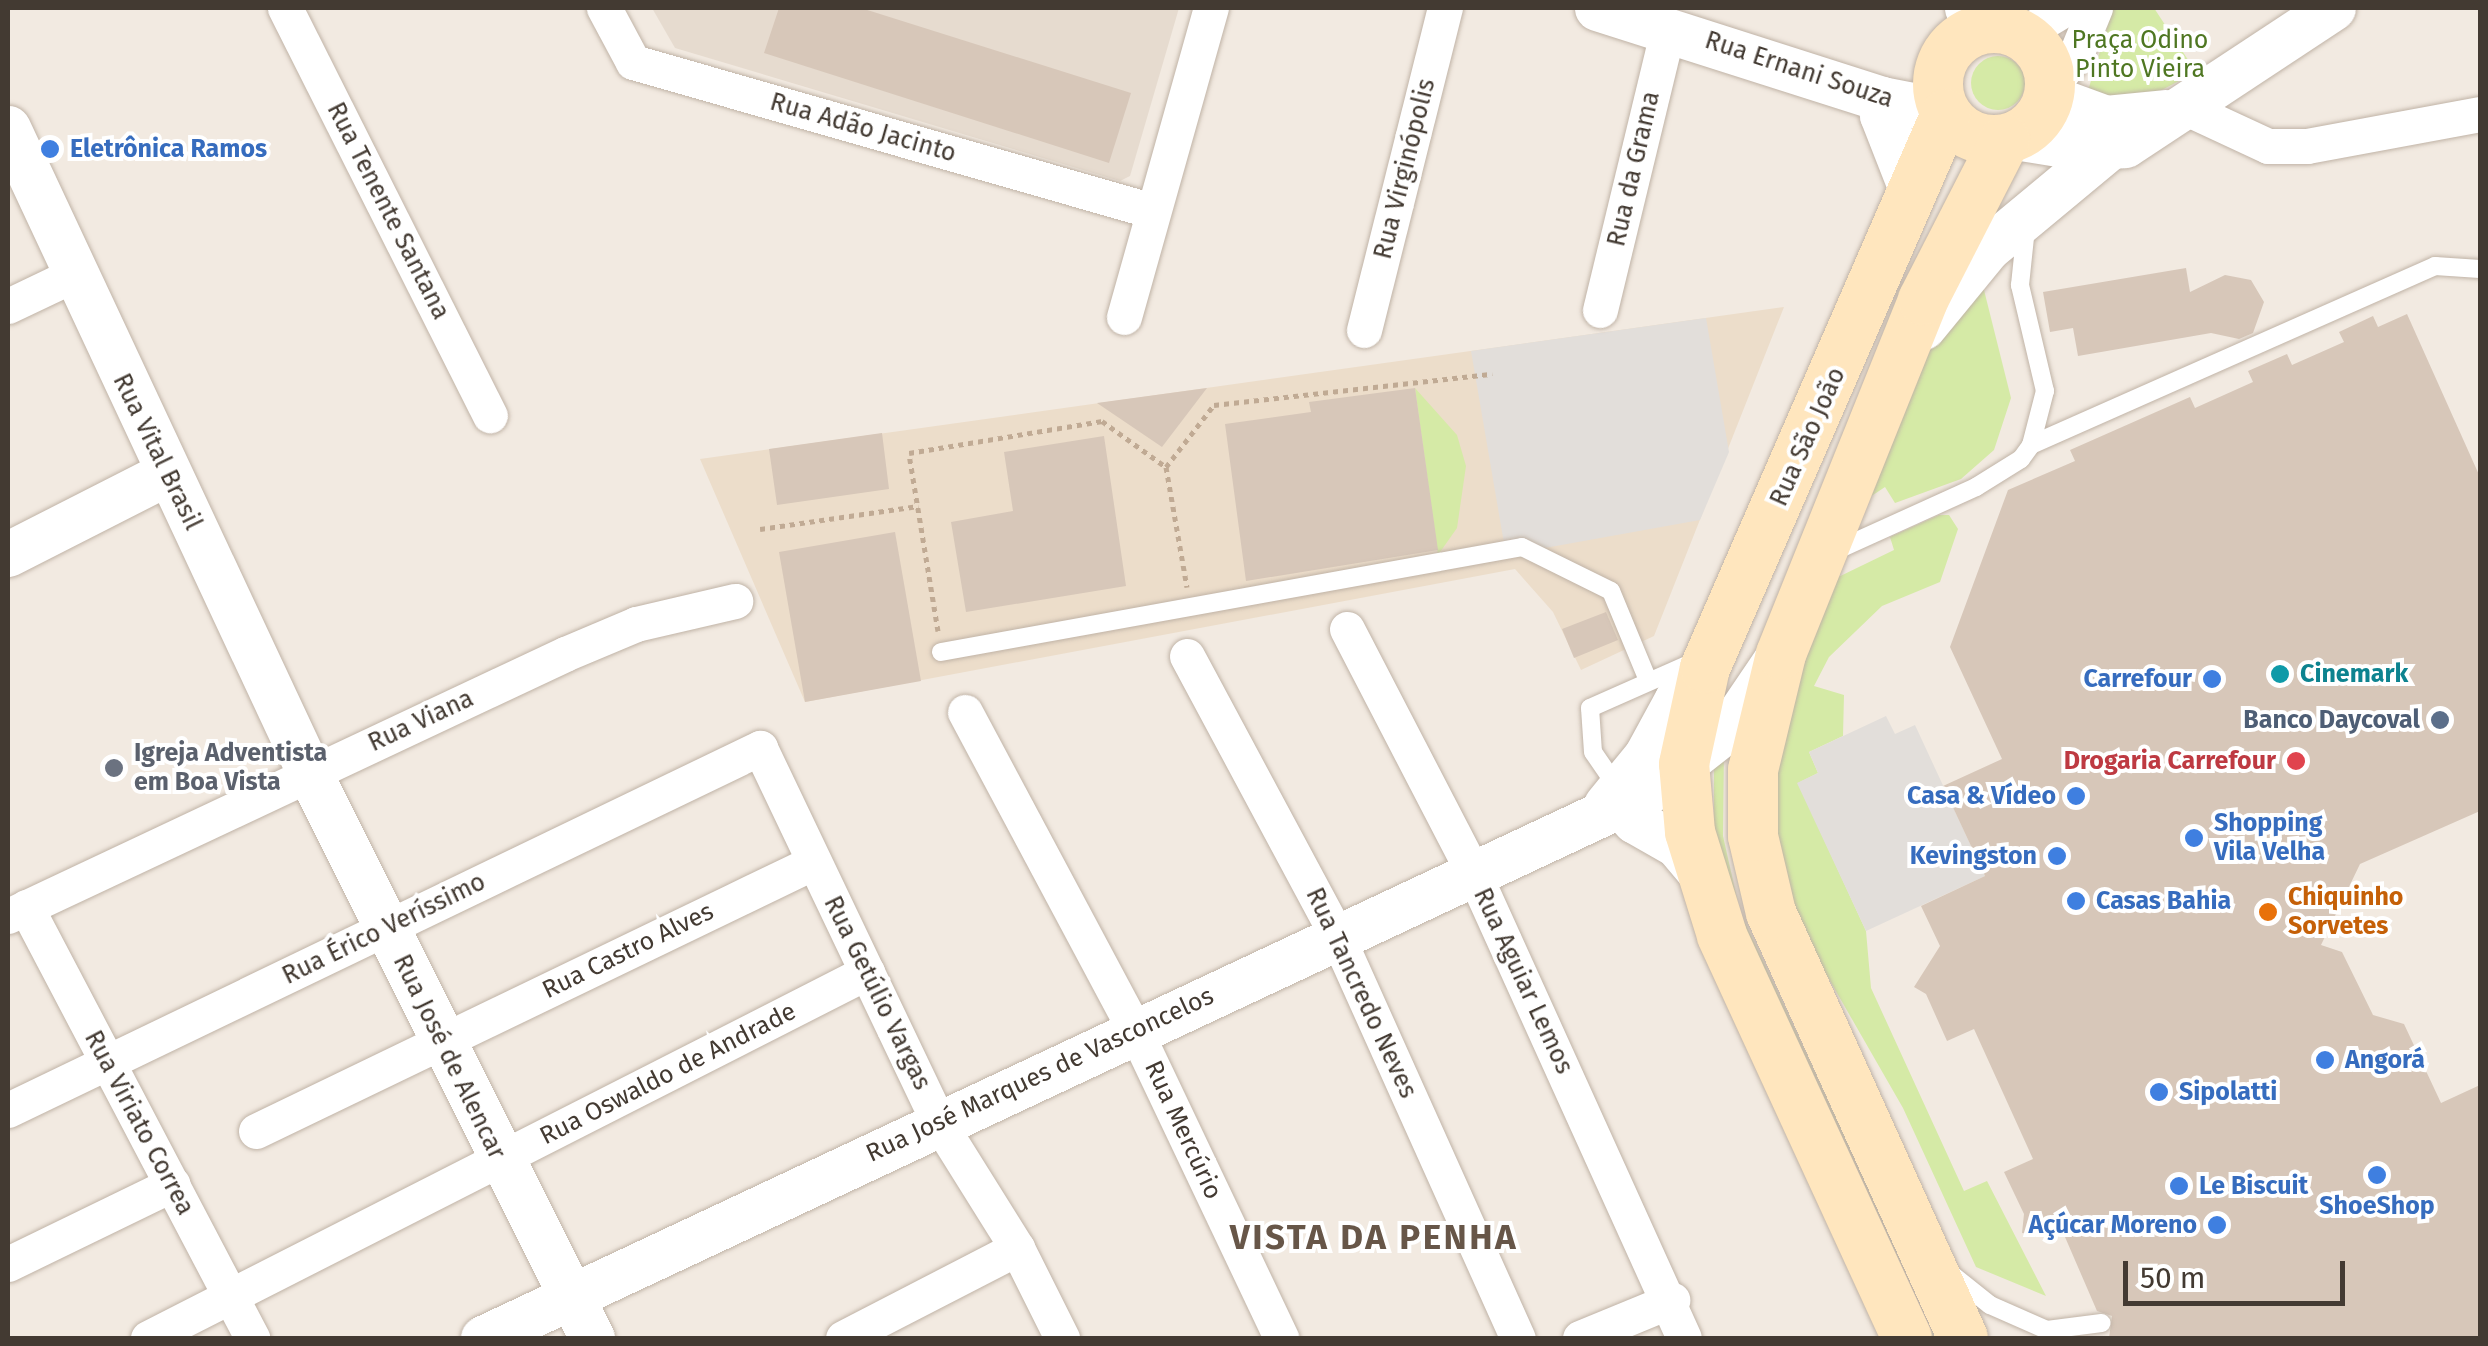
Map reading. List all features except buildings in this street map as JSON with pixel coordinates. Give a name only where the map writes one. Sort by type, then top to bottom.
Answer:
[{"type":"main road","points":[[1963,1338],[1805,996],[1759,874],[1752,805],[1756,736],[1780,654],[1904,352],[2010,138],[2040,117],[2050,92],[2043,57],[1989,24],[1951,48],[1940,70],[1945,112],[1972,136],[2010,138]]},
{"type":"main road","name":"Rua São João","points":[[1907,1338],[1722,935],[1701,874],[1685,801],[1684,764],[1708,662],[1945,112]]},
{"type":"street","name":"Rua Tenente Santana","points":[[285,8],[490,415]]},
{"type":"street","name":"Rua Adão Jacinto","points":[[604,8],[633,62],[1153,211]]},
{"type":"street","points":[[1124,317],[1210,8]]},
{"type":"street","name":"Rua Virginópolis","points":[[1364,330],[1446,8]]},
{"type":"street","name":"Rua Ernani Souza","points":[[1597,8],[1882,100],[1945,112]]},
{"type":"street","points":[[1989,24],[2066,8]]},
{"type":"street","points":[[2095,8],[2076,54],[2050,92],[2106,118],[2186,108],[2268,146],[2307,146],[2480,114]]},
{"type":"street","points":[[1904,352],[1988,248],[2106,150],[2148,134],[2334,8]]},
{"type":"street","name":"Rua da Grama","points":[[1600,310],[1668,28]]},
{"type":"street","points":[[1882,100],[1882,115],[1911,188]]},
{"type":"street","name":"Rua Vital Brasil","points":[[8,128],[71,276],[310,774]]},
{"type":"street","points":[[2010,138],[2106,150]]},
{"type":"street","points":[[8,306],[71,276]]},
{"type":"street","points":[[8,554],[167,473]]},
{"type":"street","name":"Rua Viana","points":[[17,911],[636,624],[735,601]]},
{"type":"street","name":"Rua Aguiar Lemos","points":[[1347,630],[1474,874],[1672,1300],[1684,1338]]},
{"type":"street","name":"Rua José Marques de Vasconcelos","points":[[484,1338],[1474,874],[1612,803],[1660,786],[1731,726],[1780,654]]},
{"type":"street","name":"Rua Tancredo Neves","points":[[1187,656],[1337,936],[1518,1338]]},
{"type":"street","points":[[1701,874],[1677,845],[1634,822],[1612,803],[1677,699],[1708,662]]},
{"type":"street","name":"Rua Mercúrio","points":[[965,712],[1135,1030],[1281,1338]]},
{"type":"street","name":"Rua Getúlio Vargas","points":[[760,748],[939,1123],[1017,1248],[1062,1338]]},
{"type":"street","name":"Rua Érico Veríssimo","points":[[8,1110],[760,748]]},
{"type":"street","name":"Rua José de Alencar","points":[[310,774],[498,1160],[592,1338]]},
{"type":"street","name":"Rua Castro Alves","points":[[256,1130],[814,862]]},
{"type":"street","name":"Rua Viriato Correa","points":[[17,911],[173,1184],[252,1338]]},
{"type":"street","name":"Rua Oswaldo de Andrade","points":[[148,1338],[232,1299],[867,972]]},
{"type":"street","points":[[8,1264],[173,1184]]},
{"type":"street","points":[[843,1338],[1017,1248]]},
{"type":"street","points":[[1580,1338],[1672,1300]]},
{"type":"lane","points":[[1821,558],[1976,487],[2021,459],[2031,446],[2044,391],[2020,284],[2028,214]]},
{"type":"lane","points":[[2031,446],[2435,266],[2480,269]]},
{"type":"lane","points":[[941,652],[1522,547],[1611,590],[1647,678]]},
{"type":"lane","points":[[1612,803],[1593,752],[1587,713],[1647,678],[1708,662]]},
{"type":"lane","points":[[1896,1196],[1948,1270],[1990,1306],[2047,1330],[2102,1323]]},
{"type":"path","points":[[1166,467],[1214,405],[1492,374]]},
{"type":"path","points":[[941,652],[909,454],[1102,421],[1166,467],[1190,607]]},
{"type":"path","points":[[760,529],[918,506]]},
{"type":"shaded area","points":[[652,8],[1179,8],[1130,176],[1120,181],[675,48]]},
{"type":"shaded area","points":[[1784,307],[1654,636],[1581,670],[1553,612],[1515,569],[805,702],[700,459]]},
{"type":"shaded area","points":[[1706,318],[1729,452],[1700,520],[1506,555],[1471,351]]},
{"type":"shaded area","points":[[1886,716],[1895,734],[1915,725],[1985,876],[1866,931],[1797,783],[1818,773],[1809,752]]},
{"type":"green space","name":"Praça Odino Pinto Vieira","points":[[2113,8],[2154,8],[2196,72],[2141,101],[2087,94]]},
{"type":"green space","points":[[1998,56],[2017,64],[2025,83],[2017,102],[1998,110],[1979,102],[1971,83],[1979,64]]},
{"type":"green space","points":[[1984,290],[2011,398],[1994,450],[1961,479],[1895,503],[1885,487],[1870,497],[1930,341],[1964,299]]},
{"type":"green space","points":[[1415,388],[1457,435],[1466,466],[1457,528],[1438,555]]},
{"type":"green space","points":[[1939,515],[1949,515],[1958,529],[1940,582],[1882,606],[1829,657],[1814,686],[1844,695],[1843,736],[1809,752],[1818,773],[1798,783],[1866,931],[1871,988],[1964,1191],[1987,1181],[2046,1296],[1976,1267],[1903,1108],[1783,899],[1766,779],[1830,581],[1894,550],[1890,537]]},
{"type":"green space","points":[[1724,747],[1723,836],[1740,912],[1939,1338],[1928,1338],[1750,960],[1714,838],[1714,761]]},
{"type":"place","name":"Eletrônica Ramos","points":[[50,149]]},
{"type":"place","name":"Cinemark","points":[[2280,674]]},
{"type":"place","name":"Carrefour","points":[[2212,679]]},
{"type":"place","name":"Banco Daycoval","points":[[2440,720]]},
{"type":"place","name":"Drogaria Carrefour","points":[[2296,761]]},
{"type":"place","name":"Igreja Adventista em Boa Vista","points":[[114,768]]},
{"type":"place","name":"Casa & Vídeo","points":[[2076,796]]},
{"type":"place","name":"Shopping Vila Velha","points":[[2194,838]]},
{"type":"place","name":"Kevingston","points":[[2057,856]]},
{"type":"place","name":"Casas Bahia","points":[[2076,901]]},
{"type":"place","name":"Chiquinho Sorvetes","points":[[2268,912]]},
{"type":"place","name":"Angorá","points":[[2325,1060]]},
{"type":"place","name":"Sipolatti","points":[[2159,1092]]},
{"type":"place","name":"ShoeShop","points":[[2377,1175]]},
{"type":"place","name":"Le Biscuit","points":[[2179,1186]]},
{"type":"place","name":"Açúcar Moreno","points":[[2217,1225]]},
{"type":"district","name":"VISTA DA PENHA","points":[[1374,1237]]}]
